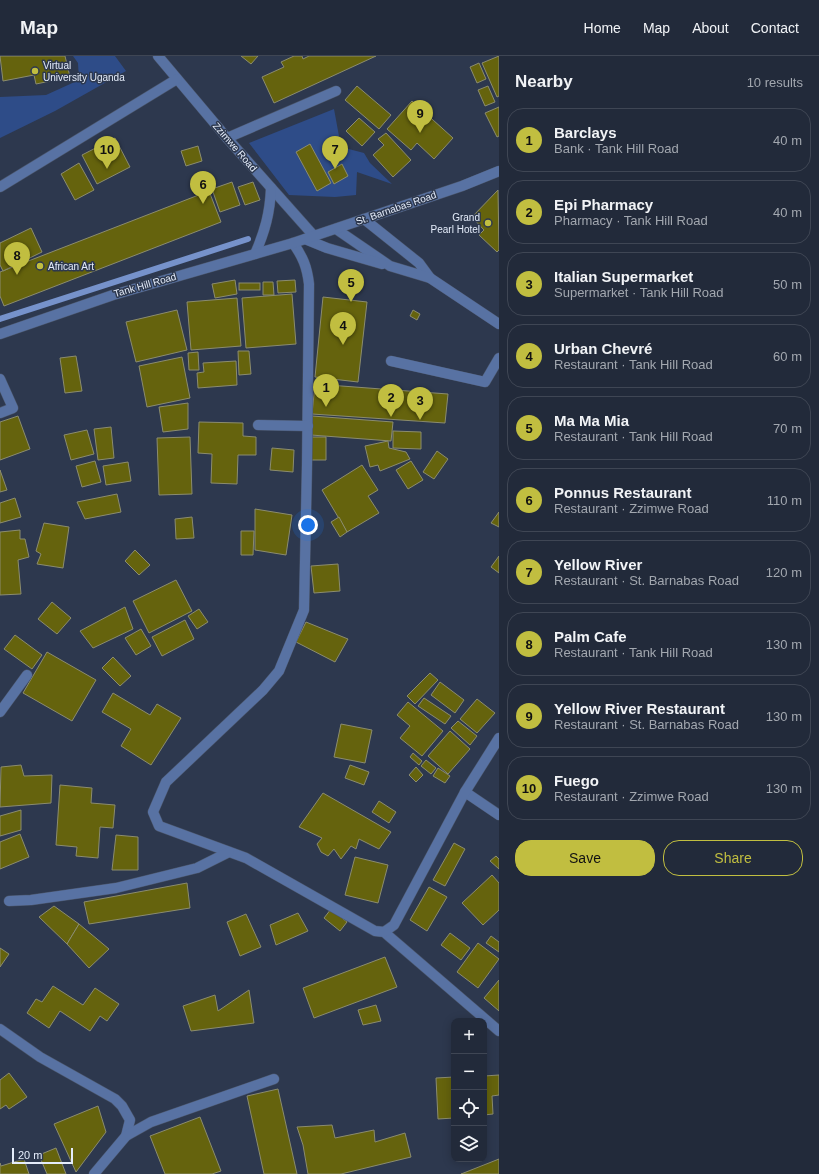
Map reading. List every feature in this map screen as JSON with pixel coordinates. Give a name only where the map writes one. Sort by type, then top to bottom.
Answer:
[{"type":"street","name":"Zzimwe Road","points":[[158,56],[226,138],[271,188],[309,238]]},
{"type":"street","points":[[0,186],[177,79]]},
{"type":"street","points":[[226,138],[336,92]]},
{"type":"street","name":"St. Barnabas Road","points":[[293,243],[462,186],[499,171]]},
{"type":"street","points":[[255,254],[264,234],[270,212],[271,188]]},
{"type":"street","points":[[364,219],[419,263],[430,278],[499,324]]},
{"type":"street","points":[[336,229],[390,266]]},
{"type":"street","points":[[309,238],[327,248],[390,266],[408,273],[430,278]]},
{"type":"street","points":[[293,243],[303,256],[309,284],[304,610],[279,671],[263,690],[166,782],[153,812],[159,826],[246,858],[375,931],[384,932],[499,1031]]},
{"type":"street","name":"Tank Hill Road","points":[[0,334],[113,294],[293,243]]},
{"type":"street","points":[[391,361],[485,382],[499,358]]},
{"type":"street","points":[[0,379],[13,408],[0,413]]},
{"type":"street","points":[[258,425],[308,426]]},
{"type":"street","points":[[0,712],[26,675]]},
{"type":"street","points":[[384,932],[394,926],[465,792],[499,738]]},
{"type":"street","points":[[465,792],[499,815]]},
{"type":"street","points":[[9,901],[31,900],[116,888],[197,868],[229,852]]},
{"type":"street","points":[[0,1029],[40,1057],[114,1099],[122,1106],[130,1120],[126,1136]]},
{"type":"street","points":[[94,1174],[126,1136],[151,1122],[274,1079]]},
{"type":"shaded area","points":[[73,56],[115,56],[126,71],[55,111],[0,138],[0,97],[46,95],[79,80],[78,63]]},
{"type":"shaded area","points":[[334,109],[341,147],[364,153],[370,163],[392,184],[357,172],[356,195],[335,197],[289,195],[249,143]]},
{"type":"building","name":"Virtual University Uganda","points":[[0,56],[65,56],[70,77],[36,84],[34,75],[3,81]]},
{"type":"building","points":[[241,56],[258,56],[251,64]]},
{"type":"building","points":[[294,56],[302,56],[303,59],[309,56],[376,56],[274,103],[262,77],[284,67],[281,62]]},
{"type":"building","points":[[499,56],[499,96],[497,97],[482,63]]},
{"type":"building","points":[[479,63],[486,79],[477,83],[470,67]]},
{"type":"building","points":[[357,86],[391,115],[379,129],[345,100]]},
{"type":"building","points":[[488,86],[495,102],[485,106],[478,90]]},
{"type":"building","points":[[412,101],[453,138],[434,159],[417,143],[411,150],[387,129]]},
{"type":"building","points":[[499,107],[499,136],[497,137],[485,113]]},
{"type":"building","points":[[359,118],[375,132],[362,146],[346,131]]},
{"type":"building","points":[[386,133],[411,160],[393,177],[373,155],[384,145],[378,139]]},
{"type":"building","points":[[115,138],[130,167],[97,184],[82,155]]},
{"type":"building","points":[[310,144],[331,183],[317,191],[296,152]]},
{"type":"building","points":[[198,146],[202,161],[186,166],[181,151]]},
{"type":"building","points":[[79,163],[94,190],[75,200],[61,174]]},
{"type":"building","points":[[342,164],[348,176],[334,184],[328,172]]},
{"type":"building","points":[[232,182],[240,205],[220,212],[212,189]]},
{"type":"building","points":[[253,182],[260,200],[245,205],[238,187]]},
{"type":"building","name":"Grand Pearl Hotel","points":[[498,190],[499,250],[497,252],[479,235],[484,230],[472,217]]},
{"type":"building","points":[[209,191],[221,222],[4,306],[0,296],[0,272]]},
{"type":"building","points":[[31,228],[42,252],[3,271],[0,265],[0,243]]},
{"type":"building","points":[[235,280],[237,294],[215,298],[212,284]]},
{"type":"building","points":[[295,280],[296,292],[278,293],[277,281]]},
{"type":"building","points":[[263,282],[273,282],[274,295],[263,295]]},
{"type":"building","points":[[239,283],[260,283],[260,290],[239,290]]},
{"type":"building","points":[[292,294],[296,344],[246,348],[242,298]]},
{"type":"building","points":[[323,297],[367,302],[358,382],[315,377]]},
{"type":"building","points":[[237,298],[241,346],[191,350],[187,302]]},
{"type":"building","points":[[177,310],[187,350],[136,362],[126,322]]},
{"type":"building","points":[[413,310],[420,314],[417,320],[410,316]]},
{"type":"building","points":[[238,351],[249,351],[251,374],[239,375]]},
{"type":"building","points":[[198,352],[199,370],[189,370],[188,353]]},
{"type":"building","points":[[76,356],[82,391],[65,393],[60,358]]},
{"type":"building","points":[[182,357],[190,398],[147,407],[139,366]]},
{"type":"building","points":[[236,361],[237,385],[198,388],[197,373],[204,372],[203,363]]},
{"type":"building","points":[[315,384],[448,394],[445,423],[312,414]]},
{"type":"building","points":[[188,403],[188,429],[163,432],[159,407]]},
{"type":"building","points":[[18,416],[30,449],[0,460],[0,422]]},
{"type":"building","points":[[312,416],[393,422],[391,441],[311,435]]},
{"type":"building","points":[[199,422],[243,423],[243,436],[256,437],[256,455],[238,455],[237,484],[211,483],[212,454],[198,453]]},
{"type":"building","points":[[111,427],[114,458],[98,460],[94,429]]},
{"type":"building","points":[[87,430],[94,454],[71,460],[64,435]]},
{"type":"building","points":[[393,431],[421,432],[421,449],[393,448]]},
{"type":"building","points":[[190,437],[192,494],[159,495],[157,438]]},
{"type":"building","points":[[310,437],[326,437],[326,460],[309,460]]},
{"type":"building","points":[[388,441],[389,448],[406,452],[410,459],[380,471],[378,465],[370,467],[365,446]]},
{"type":"building","points":[[272,448],[294,450],[293,472],[270,470]]},
{"type":"building","points":[[437,451],[448,459],[434,479],[423,472]]},
{"type":"building","points":[[95,461],[101,482],[82,487],[76,466]]},
{"type":"building","points":[[411,461],[423,480],[408,489],[396,470]]},
{"type":"building","points":[[128,462],[131,481],[106,485],[103,466]]},
{"type":"building","points":[[362,465],[378,490],[368,496],[379,513],[347,532],[322,490]]},
{"type":"building","points":[[0,470],[7,490],[0,492]]},
{"type":"building","points":[[117,494],[121,512],[85,519],[77,502]]},
{"type":"building","points":[[15,498],[21,517],[0,523],[0,503]]},
{"type":"building","points":[[255,509],[292,515],[286,555],[255,550]]},
{"type":"building","points":[[499,512],[499,527],[491,523]]},
{"type":"building","points":[[192,517],[194,538],[176,539],[175,519]]},
{"type":"building","points":[[339,517],[347,532],[340,537],[331,522]]},
{"type":"building","points":[[44,523],[69,527],[63,568],[37,564],[41,554],[36,551]]},
{"type":"building","points":[[20,530],[20,539],[25,539],[29,557],[18,560],[21,594],[0,595],[0,532]]},
{"type":"building","points":[[241,531],[254,531],[253,555],[241,555]]},
{"type":"building","points":[[135,550],[150,565],[139,575],[125,561]]},
{"type":"building","points":[[499,556],[499,573],[491,567]]},
{"type":"building","points":[[338,564],[340,591],[314,593],[311,566]]},
{"type":"building","points":[[176,580],[192,611],[149,633],[133,601]]},
{"type":"building","points":[[52,602],[71,618],[57,634],[38,619]]},
{"type":"building","points":[[125,607],[133,629],[93,648],[80,631]]},
{"type":"building","points":[[199,609],[208,622],[197,629],[188,616]]},
{"type":"building","points":[[185,620],[194,639],[162,656],[152,637]]},
{"type":"building","points":[[306,622],[348,639],[335,662],[296,642]]},
{"type":"building","points":[[141,629],[151,646],[136,655],[125,638]]},
{"type":"building","points":[[15,635],[42,655],[32,669],[4,649]]},
{"type":"building","points":[[47,652],[96,680],[72,721],[23,693]]},
{"type":"building","points":[[113,657],[131,676],[120,686],[102,668]]},
{"type":"building","points":[[430,673],[438,680],[415,704],[407,696]]},
{"type":"building","points":[[440,682],[464,700],[455,713],[431,695]]},
{"type":"building","points":[[113,693],[150,715],[157,704],[181,718],[151,765],[121,746],[131,729],[102,712]]},
{"type":"building","points":[[424,698],[451,716],[445,724],[418,706]]},
{"type":"building","points":[[477,699],[495,713],[477,733],[460,719]]},
{"type":"building","points":[[408,702],[443,731],[422,756],[400,738],[410,726],[397,715]]},
{"type":"building","points":[[458,721],[477,736],[470,745],[451,728]]},
{"type":"building","points":[[341,724],[372,730],[365,763],[334,757]]},
{"type":"building","points":[[450,731],[470,749],[448,774],[428,756]]},
{"type":"building","points":[[413,753],[422,761],[419,765],[410,757]]},
{"type":"building","points":[[426,760],[436,768],[431,774],[421,766]]},
{"type":"building","points":[[21,765],[24,776],[52,775],[51,803],[0,807],[1,767]]},
{"type":"building","points":[[350,765],[369,772],[364,785],[345,778]]},
{"type":"building","points":[[416,767],[423,775],[416,782],[409,775]]},
{"type":"building","points":[[438,768],[450,776],[445,783],[433,776]]},
{"type":"building","points":[[60,785],[92,788],[91,803],[115,805],[113,828],[100,827],[98,858],[76,856],[77,847],[56,845]]},
{"type":"building","points":[[323,793],[391,832],[379,849],[359,839],[356,849],[351,846],[341,859],[334,849],[328,856],[321,852],[317,844],[322,838],[299,827]]},
{"type":"building","points":[[379,801],[396,812],[389,823],[372,812]]},
{"type":"building","points":[[21,810],[21,830],[0,836],[0,816]]},
{"type":"building","points":[[20,834],[29,857],[0,869],[0,842]]},
{"type":"building","points":[[116,835],[138,837],[138,870],[112,870]]},
{"type":"building","points":[[454,843],[465,849],[445,886],[433,880]]},
{"type":"building","points":[[496,856],[499,859],[499,869],[490,861]]},
{"type":"building","points":[[355,857],[388,865],[378,903],[345,895]]},
{"type":"building","points":[[492,875],[499,883],[499,910],[483,925],[462,903]]},
{"type":"building","points":[[187,883],[190,908],[89,924],[84,902]]},
{"type":"building","points":[[429,887],[447,897],[427,931],[410,920]]},
{"type":"building","points":[[54,906],[79,924],[67,944],[39,917]]},
{"type":"building","points":[[331,909],[347,922],[340,931],[324,918]]},
{"type":"building","points":[[298,913],[308,931],[276,945],[270,925]]},
{"type":"building","points":[[246,914],[261,947],[240,956],[227,922]]},
{"type":"building","points":[[79,924],[109,949],[89,968],[67,944]]},
{"type":"building","points":[[450,933],[470,948],[461,960],[441,945]]},
{"type":"building","points":[[491,936],[499,942],[499,952],[486,943]]},
{"type":"building","points":[[478,943],[499,959],[478,988],[457,972]]},
{"type":"building","points":[[0,948],[9,954],[0,967]]},
{"type":"building","points":[[385,957],[397,987],[314,1018],[303,988]]},
{"type":"building","points":[[499,980],[499,1011],[484,998]]},
{"type":"building","points":[[53,986],[83,1005],[95,988],[119,1004],[107,1021],[100,1016],[90,1031],[60,1011],[49,1028],[27,1013],[36,999],[42,1002]]},
{"type":"building","points":[[249,990],[254,1023],[191,1031],[183,1006],[215,995],[218,1011]]},
{"type":"building","points":[[376,1005],[381,1021],[363,1025],[358,1010]]},
{"type":"building","points":[[9,1073],[27,1097],[9,1109],[6,1105],[0,1109],[0,1080]]},
{"type":"building","points":[[499,1075],[499,1095],[492,1096],[493,1114],[487,1115],[487,1090],[487,1076]]},
{"type":"building","points":[[451,1077],[451,1118],[438,1119],[436,1078]]},
{"type":"building","points":[[278,1089],[297,1174],[264,1174],[247,1096]]},
{"type":"building","points":[[98,1106],[106,1132],[76,1172],[54,1124]]},
{"type":"building","points":[[200,1117],[221,1171],[212,1174],[165,1174],[150,1136]]},
{"type":"building","points":[[332,1125],[335,1138],[374,1130],[375,1142],[405,1133],[411,1157],[341,1174],[308,1174],[303,1145],[297,1127]]},
{"type":"building","points":[[56,1148],[66,1174],[47,1174],[39,1155]]},
{"type":"building","points":[[24,1159],[29,1174],[0,1174],[0,1163],[1,1166]]},
{"type":"building","points":[[499,1159],[499,1174],[461,1174]]},
{"type":"waterway","points":[[0,319],[248,239]]},
{"type":"place","name":"Virtual University Uganda","points":[[35,71]]},
{"type":"place","name":"Yellow River Restaurant","points":[[420,133]]},
{"type":"place","name":"Fuego","points":[[107,169]]},
{"type":"place","name":"Yellow River","points":[[335,169]]},
{"type":"place","name":"Ponnus Restaurant","points":[[203,204]]},
{"type":"place","name":"Grand Pearl Hotel","points":[[488,223]]},
{"type":"place","name":"African Art","points":[[40,266]]},
{"type":"place","name":"Palm Cafe","points":[[17,275]]},
{"type":"place","name":"Ma Ma Mia","points":[[351,302]]},
{"type":"place","name":"Urban Chevré","points":[[343,345]]},
{"type":"place","name":"Barclays","points":[[326,407]]},
{"type":"place","name":"Epi Pharmacy","points":[[391,417]]},
{"type":"place","name":"Italian Supermarket","points":[[420,420]]}]
